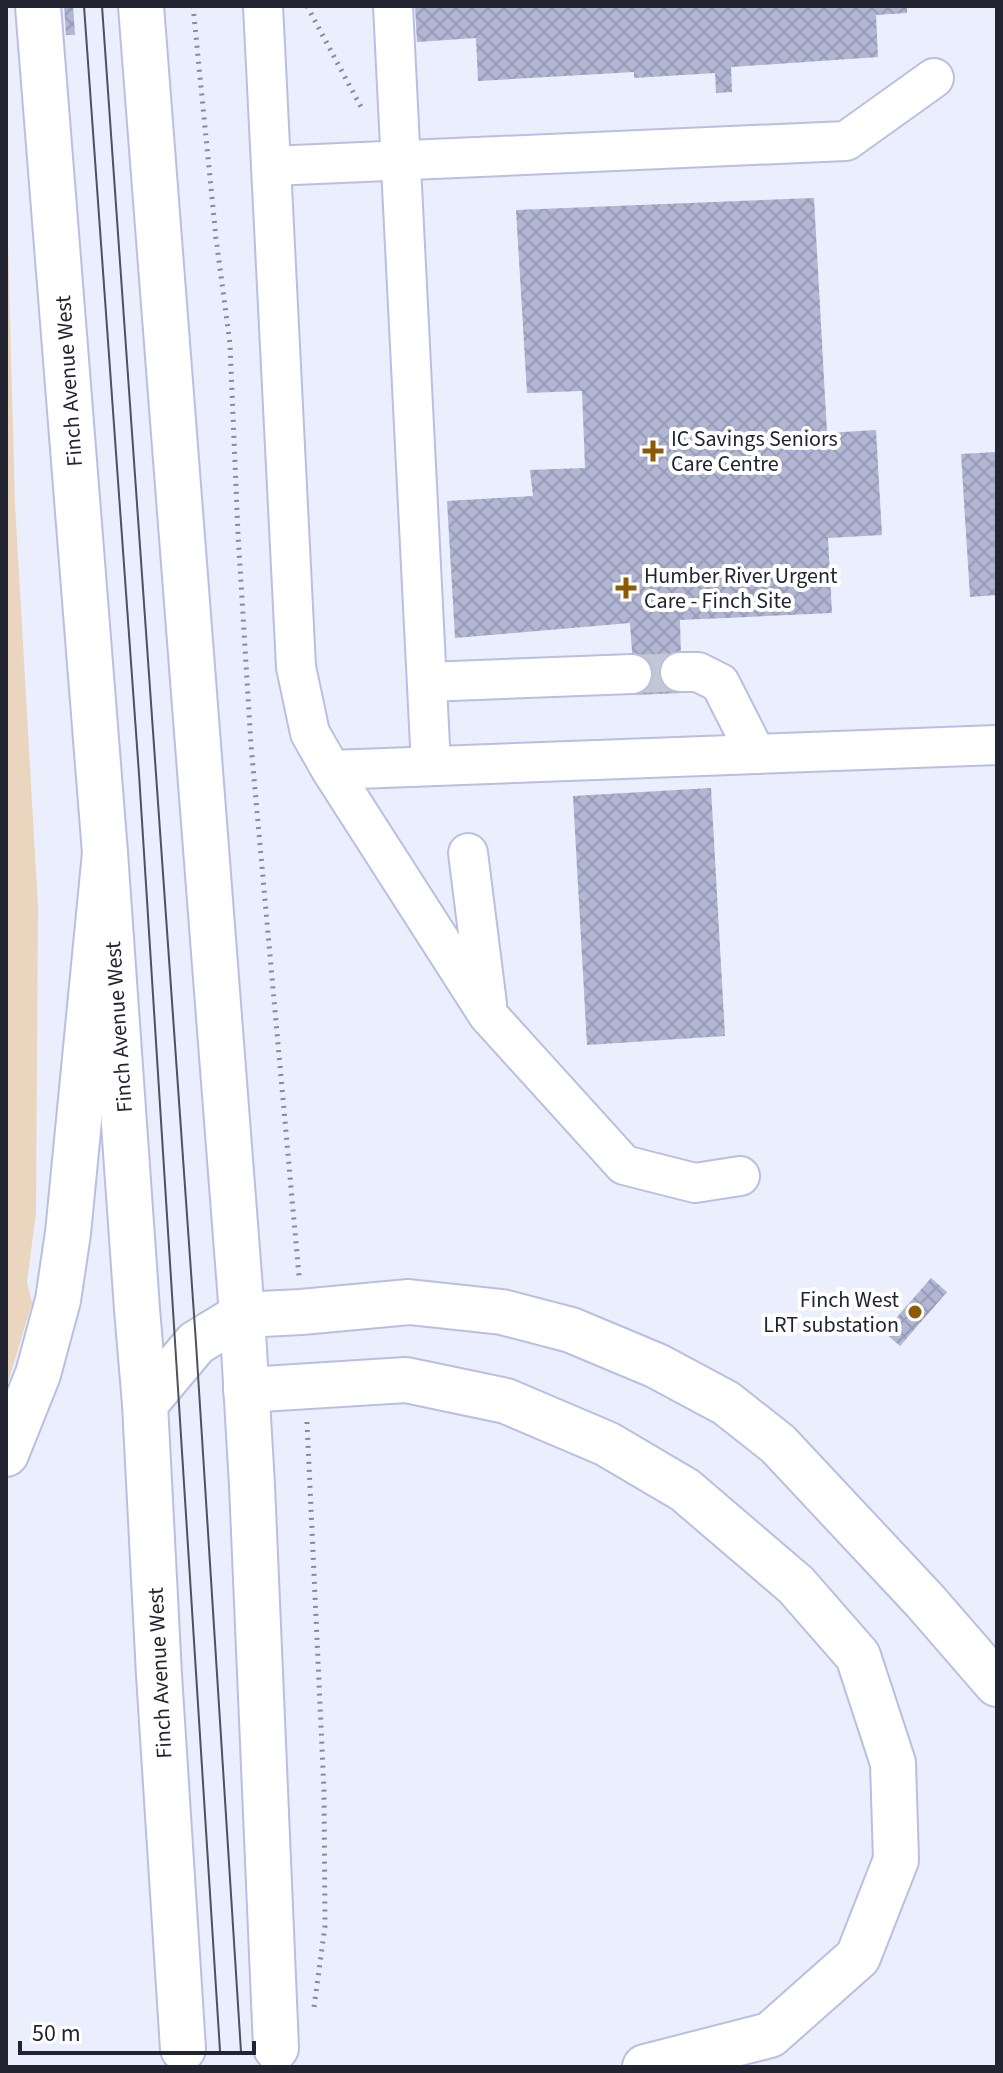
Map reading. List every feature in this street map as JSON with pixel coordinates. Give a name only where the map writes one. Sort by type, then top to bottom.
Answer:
[{"type":"main road","name":"Finch Avenue West","points":[[38,6],[145,1404],[183,2049]]},
{"type":"main road","points":[[141,6],[242,1315],[276,2048]]},
{"type":"main road","points":[[6,1454],[38,1374],[58,1300],[68,1233],[105,853]]},
{"type":"main road","points":[[145,1404],[196,1343],[242,1315],[409,1302],[502,1312],[571,1330],[657,1366],[726,1403],[778,1444],[925,1601],[997,1684]]},
{"type":"main road","points":[[246,1390],[406,1380],[506,1401],[607,1444],[685,1490],[796,1585],[858,1656],[893,1763],[896,1860],[858,1957],[770,2035],[645,2067]]},
{"type":"lane","points":[[263,6],[296,667],[310,733],[488,1015],[624,1165],[695,1183],[740,1176]]},
{"type":"lane","points":[[393,6],[431,766]]},
{"type":"lane","points":[[271,166],[846,141],[934,78]]},
{"type":"lane","points":[[680,672],[698,672],[720,683],[756,754]]},
{"type":"lane","points":[[427,682],[632,674]]},
{"type":"lane","points":[[331,770],[997,745]]},
{"type":"lane","points":[[468,853],[488,1015]]},
{"type":"path","points":[[193,6],[230,344],[251,745],[298,1255]]},
{"type":"path","points":[[307,6],[367,116]]},
{"type":"path","points":[[307,1424],[324,1791],[325,1926],[312,2019]]},
{"type":"shaded area","points":[[6,167],[15,504],[38,907],[36,1213],[27,1282],[32,1303],[6,1389]]},
{"type":"building","points":[[64,6],[73,6],[75,35],[66,35]]},
{"type":"building","points":[[415,6],[907,6],[907,13],[876,15],[878,57],[731,67],[732,92],[716,93],[715,73],[634,78],[634,72],[478,81],[476,38],[417,42]]},
{"type":"building","points":[[814,198],[827,433],[876,430],[882,535],[828,538],[832,613],[680,620],[682,693],[635,695],[630,623],[455,638],[447,501],[533,496],[530,470],[585,468],[582,391],[527,393],[516,210]]},
{"type":"building","points":[[997,452],[997,595],[970,597],[961,454]]},
{"type":"building","points":[[711,788],[725,1036],[587,1045],[573,796]]},
{"type":"building","name":"Finch West LRT substation","points":[[931,1278],[947,1292],[900,1346],[884,1332]]},
{"type":"tunnel","points":[[632,674],[680,672]]},
{"type":"tram line","points":[[84,6],[139,774],[220,2051]]},
{"type":"tram line","points":[[102,6],[196,1343],[241,2052]]},
{"type":"place","name":"IC Savings Seniors Care Centre","points":[[653,451]]},
{"type":"place","name":"Humber River Urgent Care - Finch Site","points":[[626,588]]},
{"type":"place","name":"Finch West LRT substation","points":[[915,1312]]}]
